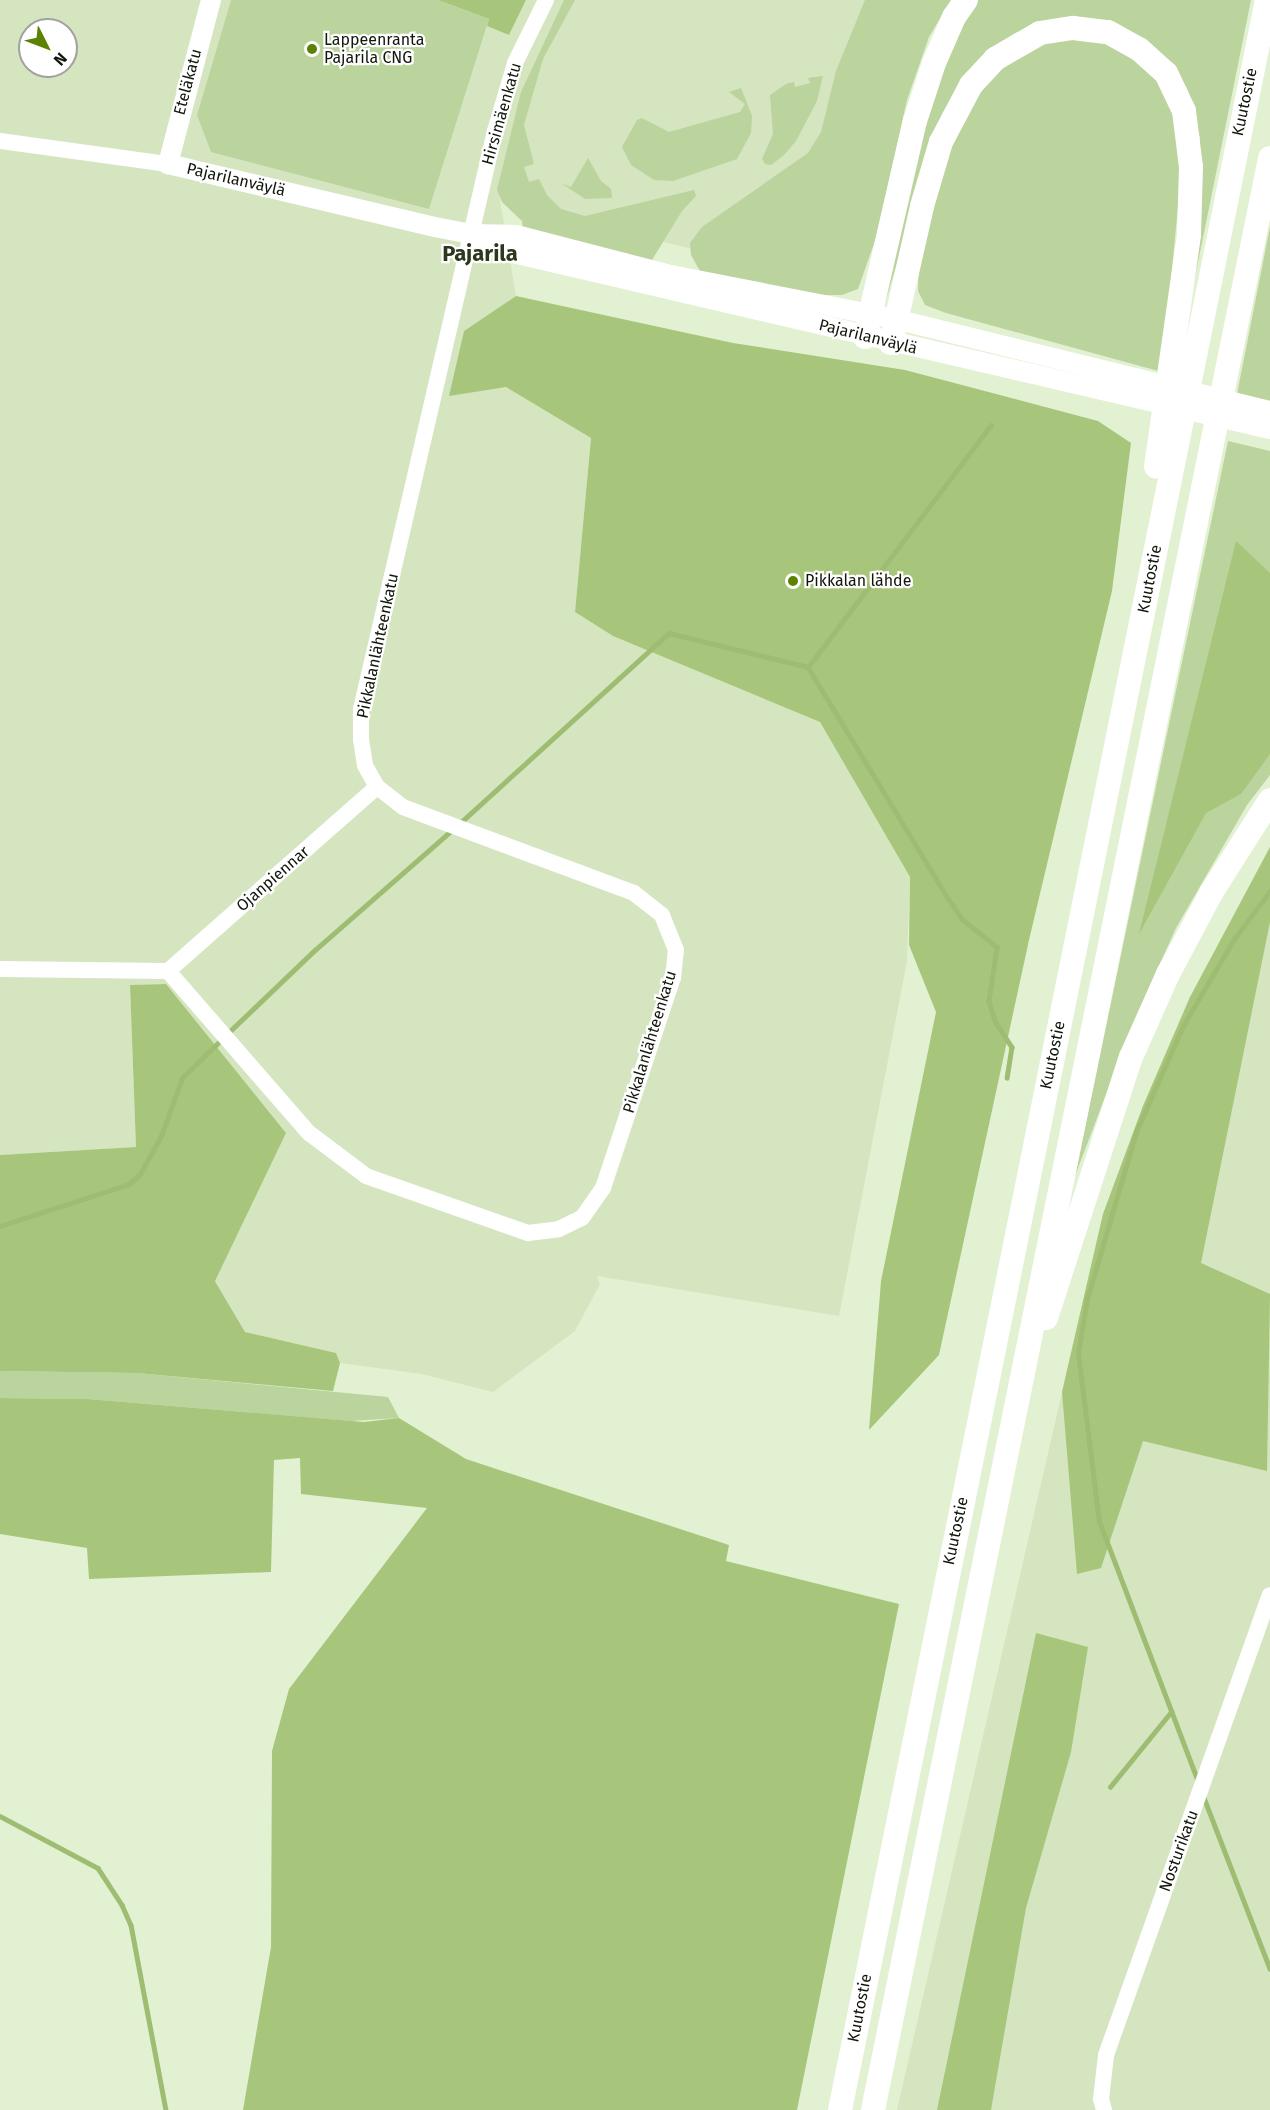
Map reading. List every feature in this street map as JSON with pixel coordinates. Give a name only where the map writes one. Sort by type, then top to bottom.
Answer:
[{"type":"highway","points":[[868,326],[915,121],[938,54],[966,0]]},
{"type":"highway","name":"Kuutostie","points":[[840,2110],[1267,0]]},
{"type":"highway","points":[[891,343],[895,319],[941,142],[966,93],[995,59],[1040,33],[1073,28],[1108,32],[1139,49],[1166,73],[1184,111],[1191,167],[1189,235],[1163,423],[1056,1041]]},
{"type":"highway","name":"Kuutostie","points":[[873,2110],[1270,158]]},
{"type":"highway","points":[[959,1685],[1033,1363],[1102,1139],[1131,1057],[1168,974],[1211,893],[1270,800]]},
{"type":"main road","name":"Eteläkatu","points":[[168,164],[211,0]]},
{"type":"main road","name":"Pajarilanväylä","points":[[168,164],[470,234],[516,235],[868,326],[891,343],[1131,388]]},
{"type":"main road","name":"Pajarilanväylä","points":[[868,326],[895,319],[1131,388],[1270,423]]},
{"type":"street","name":"Hirsimäenkatu","points":[[470,234],[515,63],[533,20],[546,0]]},
{"type":"street","name":"Pajarilanväylä","points":[[0,141],[168,164]]},
{"type":"street","name":"Pikkalanlähteenkatu","points":[[168,971],[309,1133],[366,1176],[528,1233],[559,1229],[582,1218],[603,1188],[673,978],[676,950],[662,915],[634,893],[403,807],[377,787],[365,765],[361,709],[470,234]]},
{"type":"street","name":"Ojanpiennar","points":[[168,971],[377,787]]},
{"type":"street","points":[[0,969],[168,971]]},
{"type":"street","name":"Nosturikatu","points":[[1104,2110],[1101,2099],[1106,2055],[1269,1601]]},
{"type":"shaded area","points":[[0,0],[231,0],[197,115],[429,209],[487,26],[509,35],[526,0],[887,0],[813,260],[717,255],[590,224],[499,195],[516,296],[464,331],[450,395],[506,387],[591,438],[575,612],[613,636],[820,722],[910,877],[907,961],[839,1316],[597,1276],[600,1284],[575,1331],[493,1392],[422,1374],[340,1363],[336,1353],[245,1332],[215,1280],[286,1133],[166,984],[130,985],[136,1147],[0,1155]]},
{"type":"shaded area","points":[[231,0],[438,0],[489,19],[429,209],[211,152],[197,115]]},
{"type":"shaded area","points":[[564,0],[575,0],[543,59],[524,125],[534,164],[524,167],[529,182],[539,179],[547,195],[561,209],[585,216],[694,190],[696,196],[682,211],[652,260],[523,230],[522,221],[502,202],[497,190],[521,92]]},
{"type":"shaded area","points":[[865,0],[951,0],[929,37],[907,100],[876,238],[858,289],[842,295],[806,295],[700,271],[691,255],[690,243],[702,227],[808,153],[821,132],[836,71]]},
{"type":"shaded area","points":[[976,0],[1251,0],[1189,307],[1200,190],[1200,138],[1187,88],[1168,61],[1050,20],[1015,33],[986,53],[965,76],[942,114],[885,303],[920,134],[948,52]]},
{"type":"shaded area","points":[[1080,38],[1113,45],[1141,63],[1163,88],[1179,132],[1180,186],[1162,372],[946,313],[925,305],[918,291],[919,255],[947,151],[988,79],[1014,56],[1053,39]]},
{"type":"shaded area","points":[[823,76],[817,101],[796,141],[771,165],[765,164],[762,159],[773,134],[770,95],[786,84],[794,82],[795,87],[810,83],[808,78]]},
{"type":"shaded area","points":[[741,88],[752,116],[751,133],[737,159],[673,181],[654,180],[631,165],[622,147],[637,120],[642,118],[669,132],[740,112],[745,104],[729,92]]},
{"type":"shaded area","points":[[588,158],[601,181],[611,189],[612,198],[585,199],[561,183],[571,187]]},
{"type":"shaded area","points":[[1270,227],[1270,402],[1237,394]]},
{"type":"shaded area","points":[[1228,441],[1270,451],[1270,775],[1247,805],[1176,928],[1132,1026],[1075,1176]]},
{"type":"shaded area","points":[[1270,922],[1270,2110],[897,2110],[1103,1214],[1143,1106],[1190,997]]},
{"type":"shaded area","points":[[0,1371],[137,1373],[388,1397],[399,1418],[351,1421],[88,1399],[0,1398]]},
{"type":"green space","points":[[438,0],[526,0],[509,35],[487,26],[489,19]]},
{"type":"green space","points":[[516,296],[733,343],[905,370],[1098,421],[1131,443],[1112,591],[1029,940],[939,1355],[869,1430],[881,1281],[936,1012],[909,945],[910,877],[820,722],[613,636],[575,612],[591,438],[506,387],[449,396],[464,331]]},
{"type":"green space","points":[[1236,541],[1270,573],[1270,754],[1241,794],[1206,813],[1139,934]]},
{"type":"green space","points":[[1270,847],[1270,922],[1201,1263],[1270,1294],[1267,1471],[1143,1441],[1101,1568],[1077,1574],[1062,1392],[1103,1214],[1143,1106],[1190,997]]},
{"type":"green space","points":[[166,984],[286,1133],[215,1281],[245,1332],[336,1353],[340,1363],[333,1391],[137,1373],[0,1371],[0,1155],[136,1147],[130,985]]},
{"type":"green space","points":[[0,1398],[88,1399],[364,1422],[399,1418],[466,1459],[729,1545],[726,1561],[899,1604],[797,2110],[243,2110],[271,1947],[272,1751],[289,1689],[427,1508],[301,1494],[300,1458],[274,1460],[271,1572],[89,1579],[87,1548],[0,1534]]},
{"type":"green space","points":[[1036,1633],[1088,1647],[1071,1752],[1026,1908],[991,2110],[937,2110]]},
{"type":"waterway","points":[[808,667],[991,425]]},
{"type":"waterway","points":[[459,824],[669,633],[808,667],[962,919],[997,947],[989,1001],[995,1021],[1012,1047],[1007,1078]]},
{"type":"waterway","points":[[228,1033],[315,950],[453,829]]},
{"type":"waterway","points":[[1198,1782],[1099,1522],[1078,1353],[1087,1299],[1136,1132],[1183,1026],[1234,939],[1270,891]]},
{"type":"waterway","points":[[0,1226],[129,1184],[140,1174],[161,1136],[182,1078],[222,1039]]},
{"type":"waterway","points":[[1110,1787],[1171,1712]]},
{"type":"waterway","points":[[1203,1795],[1270,1969]]},
{"type":"waterway","points":[[0,1816],[98,1868],[122,1905],[131,1925],[166,2110]]},
{"type":"place","name":"Lappeenranta Pajarila CNG","points":[[312,49]]},
{"type":"place","name":"Pikkalan lähde","points":[[793,581]]},
{"type":"district","name":"Pajarila","points":[[480,254]]}]
